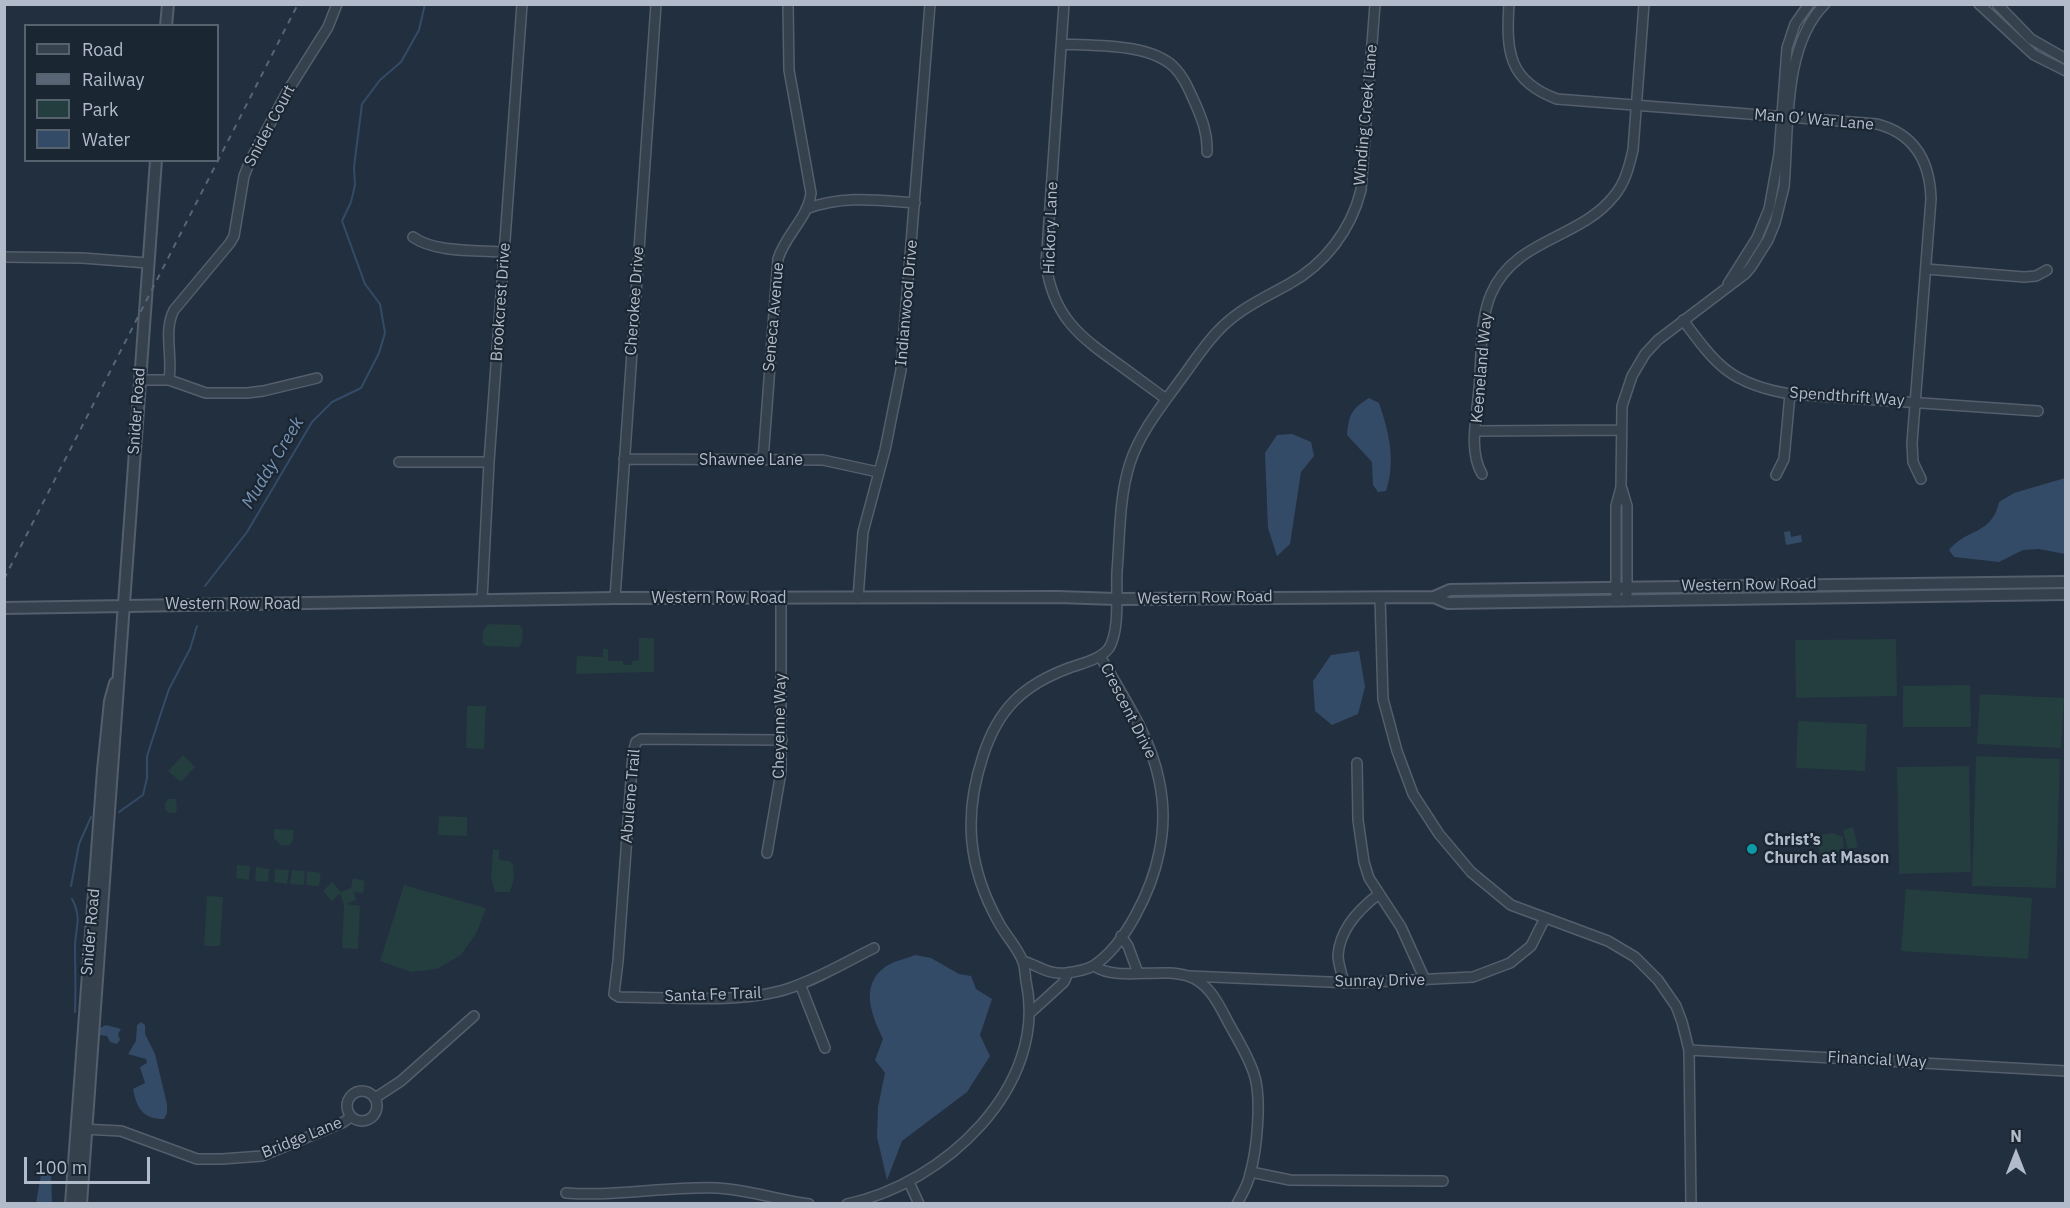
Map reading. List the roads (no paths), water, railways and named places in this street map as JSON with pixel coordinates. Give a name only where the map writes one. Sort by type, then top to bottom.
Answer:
[{"type":"street","points":[[166,24],[168,4]]},
{"type":"street","name":"Snider Court","points":[[169,380],[172,366],[169,319],[234,236],[244,176],[250,161],[287,92],[328,27],[337,4]]},
{"type":"street","name":"Brookcrest Drive","points":[[482,600],[489,462],[522,4]]},
{"type":"street","name":"Cherokee Drive","points":[[615,598],[656,4]]},
{"type":"street","name":"Seneca Avenue","points":[[763,460],[778,260],[781,248],[806,209],[811,193],[789,70],[788,4]]},
{"type":"street","name":"Indianwood Drive","points":[[858,598],[863,532],[892,417],[901,370],[930,4]]},
{"type":"street","name":"Hickory Lane","points":[[1064,4],[1046,264],[1051,289],[1061,312],[1077,332],[1166,399]]},
{"type":"street","name":"Winding Creek Lane","points":[[1100,656],[1112,642],[1115,629],[1121,514],[1130,465],[1144,431],[1206,345],[1225,324],[1247,307],[1307,273],[1335,247],[1358,202],[1361,190],[1375,4]]},
{"type":"street","name":"Man O’ War Lane","points":[[1509,4],[1507,35],[1512,59],[1518,70],[1535,88],[1557,99],[1877,124],[1895,130],[1914,146],[1925,162],[1930,186],[1912,456],[1914,468],[1921,479]]},
{"type":"street","name":"Keeneland Way","points":[[1482,474],[1474,457],[1487,308],[1496,285],[1511,264],[1520,256],[1586,220],[1605,205],[1614,196],[1629,169],[1633,150],[1644,4]]},
{"type":"street","points":[[1786,117],[1787,48],[1795,24],[1809,4]]},
{"type":"street","points":[[1616,601],[1621,587],[1627,506],[1621,487],[1621,430],[1625,393],[1645,354],[1658,340],[1726,287],[1757,238],[1769,209],[1799,44],[1810,21],[1825,4]]},
{"type":"street","points":[[1979,4],[2030,51],[2066,71]]},
{"type":"street","points":[[1997,4],[2031,39],[2066,59]]},
{"type":"street","points":[[1062,44],[1140,50],[1163,59],[1173,66],[1185,81],[1205,127],[1207,152]]},
{"type":"street","name":"Snider Road","points":[[71,1203],[81,1129],[110,701],[120,662],[156,162]]},
{"type":"street","points":[[806,209],[823,203],[848,199],[915,203]]},
{"type":"street","points":[[413,237],[435,246],[505,252]]},
{"type":"street","points":[[4,257],[82,258],[148,263]]},
{"type":"street","points":[[1926,269],[2024,277],[2036,276],[2047,270]]},
{"type":"street","name":"Spendthrift Way","points":[[1683,320],[1710,356],[1733,376],[1756,387],[1790,394],[2038,411]]},
{"type":"street","points":[[140,380],[169,380],[206,393],[247,393],[316,378]]},
{"type":"street","points":[[1776,475],[1784,459],[1790,394]]},
{"type":"street","points":[[1476,431],[1621,430]]},
{"type":"street","name":"Shawnee Lane","points":[[624,459],[824,460],[878,472]]},
{"type":"street","points":[[399,462],[489,462]]},
{"type":"street","name":"Western Row Road","points":[[1434,597],[1450,590],[2066,582]]},
{"type":"street","points":[[1621,587],[1628,601]]},
{"type":"street","name":"Western Row Road","points":[[4,608],[123,604],[615,598],[1434,597],[1448,603],[2066,594]]},
{"type":"street","points":[[1380,597],[1383,699],[1397,751],[1413,794],[1439,834],[1471,872],[1511,905],[1608,941],[1626,951],[1648,968],[1676,1006],[1689,1050],[1691,1203]]},
{"type":"street","name":"Cheyenne Way","points":[[767,853],[780,785],[781,598]]},
{"type":"street","points":[[847,1203],[873,1197],[909,1182],[959,1146],[990,1115],[1018,1066],[1025,1044],[1030,1013],[1023,961],[991,906],[975,866],[970,823],[976,780],[989,739],[1001,717],[1016,698],[1052,674],[1100,656]]},
{"type":"street","name":"Crescent Drive","points":[[1094,966],[1121,936],[1141,903],[1157,862],[1162,832],[1160,782],[1149,746],[1100,656]]},
{"type":"street","name":"Abulene Trail","points":[[615,996],[633,753],[636,742],[642,739],[782,740]]},
{"type":"street","points":[[1357,763],[1360,844],[1369,878],[1401,927],[1425,980]]},
{"type":"street","points":[[1344,983],[1338,957],[1340,941],[1346,927],[1367,903],[1379,894]]},
{"type":"street","name":"Sunray Drive","points":[[1138,973],[1344,983],[1473,977],[1510,963],[1532,946],[1545,918]]},
{"type":"street","points":[[1023,961],[1050,973],[1068,973],[1094,966],[1103,972],[1138,973],[1128,946],[1121,936]]},
{"type":"street","name":"Santa Fe Trail","points":[[615,996],[749,996],[800,984],[874,948]]},
{"type":"street","points":[[1030,1013],[1064,982],[1068,973]]},
{"type":"street","points":[[1189,976],[1204,985],[1216,999],[1253,1071],[1258,1101],[1251,1172],[1237,1203]]},
{"type":"street","points":[[800,984],[825,1048]]},
{"type":"street","points":[[375,1098],[401,1081],[474,1016]]},
{"type":"street","name":"Financial Way","points":[[1689,1050],[2066,1071]]},
{"type":"street","name":"Bridge Lane","points":[[363,1091],[375,1098],[377,1110],[372,1118],[364,1121],[351,1117],[347,1105],[353,1094],[363,1091]]},
{"type":"street","name":"Bridge Lane","points":[[81,1129],[121,1131],[197,1159],[222,1159],[262,1156],[342,1123],[351,1117]]},
{"type":"street","name":"Snider Road","points":[[81,1129],[81,1203]]},
{"type":"street","points":[[1251,1172],[1290,1180],[1443,1181]]},
{"type":"street","points":[[909,1182],[919,1203]]},
{"type":"street","points":[[566,1193],[593,1195],[718,1188],[809,1203]]},
{"type":"water","points":[[1369,398],[1379,403],[1386,425],[1391,469],[1386,491],[1378,492],[1373,485],[1372,462],[1347,435],[1352,413]]},
{"type":"water","points":[[1292,434],[1311,442],[1314,456],[1301,472],[1290,544],[1277,556],[1268,528],[1265,453],[1277,435]]},
{"type":"water","points":[[2065,478],[2065,554],[2039,549],[2023,550],[1999,562],[1954,557],[1949,550],[1963,538],[1985,526],[1996,513],[1999,502],[2014,493]]},
{"type":"water","points":[[1790,531],[1791,537],[1801,535],[1802,542],[1786,545],[1784,532]]},
{"type":"water","points":[[1359,651],[1365,687],[1358,714],[1332,725],[1315,711],[1313,681],[1331,655]]},
{"type":"water","points":[[915,955],[931,958],[959,974],[971,976],[976,989],[992,999],[980,1035],[990,1056],[967,1092],[902,1141],[887,1180],[877,1137],[878,1107],[885,1073],[875,1060],[883,1039],[872,1011],[870,992],[872,983],[885,967]]},
{"type":"water","points":[[141,1022],[145,1025],[145,1034],[155,1054],[167,1104],[164,1119],[157,1119],[142,1112],[133,1089],[145,1083],[140,1067],[147,1063],[146,1059],[128,1054],[136,1041],[137,1025]]},
{"type":"water","points":[[106,1025],[121,1029],[118,1034],[120,1040],[117,1044],[110,1042],[107,1036],[98,1035],[100,1028]]},
{"type":"water","points":[[45,1171],[51,1173],[52,1203],[36,1203],[41,1175]]},
{"type":"waterway","name":"Muddy Creek","points":[[205,586],[247,532],[312,422],[332,402],[361,388],[379,353],[385,333],[380,304],[365,284],[342,221],[351,202],[355,185],[354,167],[362,104],[380,80],[401,62],[419,30],[425,4]]},
{"type":"waterway","name":"Muddy Creek","points":[[119,812],[143,795],[147,778],[147,756],[169,689],[190,649],[197,626]]},
{"type":"waterway","name":"Muddy Creek","points":[[71,886],[79,844],[91,817]]},
{"type":"waterway","name":"Muddy Creek","points":[[72,899],[78,917],[75,945],[75,1012]]},
{"type":"railway","points":[[219,159],[298,4]]},
{"type":"railway","points":[[4,579],[217,162]]},
{"type":"place","name":"Christ’s Church at Mason","points":[[1752,849]]}]
